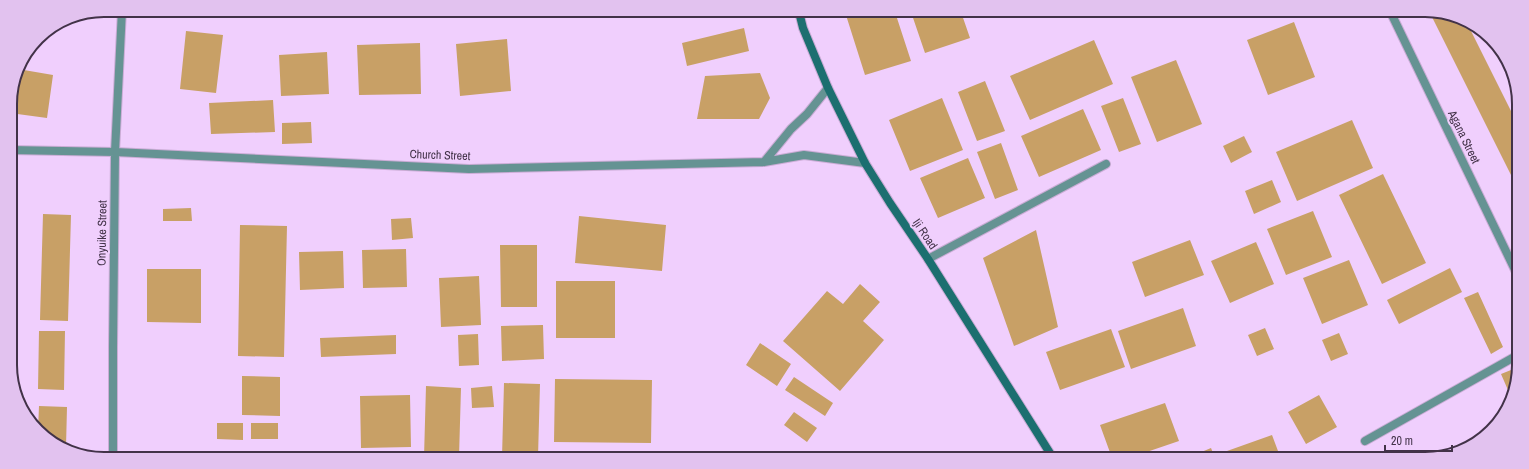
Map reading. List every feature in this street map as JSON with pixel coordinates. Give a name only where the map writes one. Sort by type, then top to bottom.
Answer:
[{"type":"street","name":"Onyuike Street","points":[[113,452],[115,152],[122,17]]},
{"type":"street","name":"Iji Road","points":[[800,17],[803,28],[828,88],[865,164],[928,259],[1049,452]]},
{"type":"street","name":"Agana Street","points":[[1393,17],[1512,264]]},
{"type":"street","points":[[764,162],[828,88]]},
{"type":"street","name":"Church Street","points":[[17,150],[115,152],[469,169],[764,162],[804,155],[865,164]]},
{"type":"street","points":[[928,259],[1106,164]]},
{"type":"street","points":[[1365,441],[1512,358]]},
{"type":"building","points":[[847,17],[897,17],[911,61],[865,75]]},
{"type":"building","points":[[913,17],[963,17],[970,38],[925,53]]},
{"type":"building","points":[[1432,18],[1448,20],[1471,31],[1512,113],[1512,177]]},
{"type":"building","points":[[1294,22],[1315,77],[1268,95],[1247,40]]},
{"type":"building","points":[[744,28],[749,51],[687,66],[682,43]]},
{"type":"building","points":[[186,31],[223,35],[216,93],[180,89]]},
{"type":"building","points":[[507,39],[511,91],[460,96],[456,44]]},
{"type":"building","points":[[1094,40],[1113,84],[1030,120],[1010,76]]},
{"type":"building","points":[[420,43],[421,94],[359,95],[357,45]]},
{"type":"building","points":[[327,52],[329,94],[281,96],[279,55]]},
{"type":"building","points":[[1176,60],[1202,124],[1157,142],[1131,77]]},
{"type":"building","points":[[24,70],[53,75],[47,118],[17,114],[17,98],[20,81]]},
{"type":"building","points":[[760,73],[770,98],[759,119],[697,119],[705,76]]},
{"type":"building","points":[[985,81],[1005,131],[977,141],[958,92]]},
{"type":"building","points":[[942,98],[963,150],[910,171],[889,120]]},
{"type":"building","points":[[1123,98],[1141,144],[1119,152],[1101,106]]},
{"type":"building","points":[[273,100],[275,132],[211,134],[209,103]]},
{"type":"building","points":[[1083,109],[1101,150],[1039,177],[1021,136]]},
{"type":"building","points":[[1352,120],[1373,168],[1297,201],[1276,152]]},
{"type":"building","points":[[311,122],[312,143],[282,144],[282,123]]},
{"type":"building","points":[[1244,136],[1252,152],[1231,163],[1223,146]]},
{"type":"building","points":[[1001,143],[1018,190],[995,199],[977,152]]},
{"type":"building","points":[[968,158],[985,198],[938,218],[920,178]]},
{"type":"building","points":[[1383,174],[1426,263],[1382,284],[1339,195]]},
{"type":"building","points":[[1272,180],[1281,202],[1254,214],[1245,191]]},
{"type":"building","points":[[191,208],[192,221],[163,221],[163,209]]},
{"type":"building","points":[[1313,211],[1332,257],[1286,275],[1267,229]]},
{"type":"building","points":[[43,214],[71,215],[68,321],[40,320]]},
{"type":"building","points":[[579,216],[666,225],[662,271],[575,263]]},
{"type":"building","points":[[411,218],[413,238],[392,240],[391,219]]},
{"type":"building","points":[[240,225],[287,226],[284,357],[238,356]]},
{"type":"building","points":[[1036,230],[1058,327],[1014,346],[983,258]]},
{"type":"building","points":[[1190,240],[1204,275],[1145,297],[1132,262]]},
{"type":"building","points":[[1256,242],[1274,284],[1230,303],[1211,261]]},
{"type":"building","points":[[500,245],[537,245],[537,307],[501,307]]},
{"type":"building","points":[[406,249],[407,287],[363,288],[362,250]]},
{"type":"building","points":[[343,251],[344,288],[300,290],[299,252]]},
{"type":"building","points":[[1349,260],[1368,305],[1322,324],[1303,278]]},
{"type":"building","points":[[1450,268],[1462,292],[1399,324],[1387,300]]},
{"type":"building","points":[[147,269],[201,269],[201,323],[147,322]]},
{"type":"building","points":[[479,276],[481,325],[441,327],[439,278]]},
{"type":"building","points":[[556,281],[615,281],[615,338],[556,338]]},
{"type":"building","points":[[860,284],[880,302],[863,321],[884,340],[840,391],[783,341],[827,291],[843,304]]},
{"type":"building","points":[[1478,292],[1503,347],[1491,354],[1464,298]]},
{"type":"building","points":[[1183,308],[1196,346],[1131,369],[1118,331]]},
{"type":"building","points":[[543,325],[544,359],[502,361],[501,326]]},
{"type":"building","points":[[1265,328],[1274,349],[1257,356],[1248,335]]},
{"type":"building","points":[[1111,329],[1125,367],[1060,390],[1046,352]]},
{"type":"building","points":[[39,331],[65,331],[64,390],[38,389]]},
{"type":"building","points":[[1339,333],[1348,354],[1331,361],[1322,340]]},
{"type":"building","points":[[478,334],[479,365],[459,366],[458,335]]},
{"type":"building","points":[[396,335],[396,354],[321,357],[320,338]]},
{"type":"building","points":[[760,343],[791,364],[777,386],[746,365]]},
{"type":"building","points":[[1512,370],[1508,390],[1501,374]]},
{"type":"building","points":[[242,376],[280,377],[280,416],[242,415]]},
{"type":"building","points":[[794,377],[833,403],[825,416],[785,390]]},
{"type":"building","points":[[555,379],[652,380],[651,443],[554,442]]},
{"type":"building","points":[[504,383],[540,384],[538,452],[502,452]]},
{"type":"building","points":[[426,386],[461,388],[459,452],[424,452]]},
{"type":"building","points":[[492,386],[494,407],[472,408],[471,388]]},
{"type":"building","points":[[410,395],[411,447],[361,448],[360,396]]},
{"type":"building","points":[[1319,395],[1337,427],[1306,444],[1288,412]]},
{"type":"building","points":[[1165,403],[1179,441],[1147,452],[1110,452],[1100,425]]},
{"type":"building","points":[[39,406],[67,407],[66,443],[51,434],[38,421]]},
{"type":"building","points":[[794,412],[817,428],[807,442],[784,425]]},
{"type":"building","points":[[217,423],[243,423],[243,440],[217,439]]},
{"type":"building","points":[[251,423],[278,423],[278,439],[251,439]]},
{"type":"building","points":[[1272,435],[1278,451],[1227,452]]},
{"type":"building","points":[[1211,448],[1213,452],[1201,452]]}]
